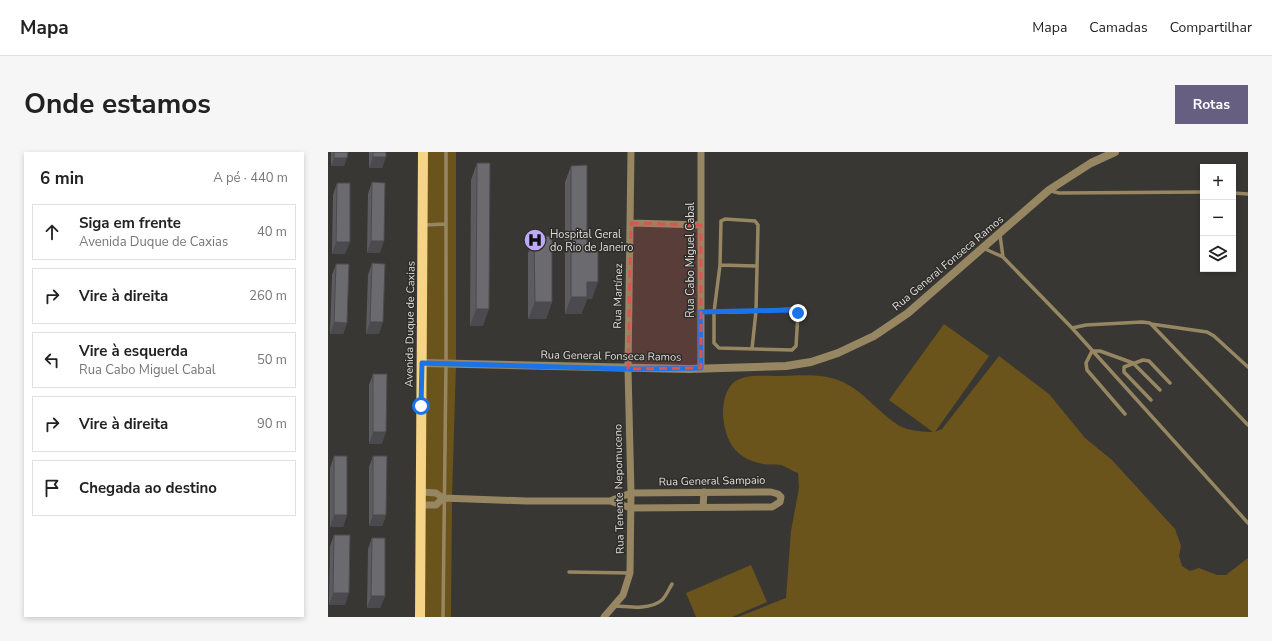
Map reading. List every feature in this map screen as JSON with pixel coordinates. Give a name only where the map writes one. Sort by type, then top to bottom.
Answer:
[{"type":"main road","name":"Avenida Duque de Caxias","points":[[420,617],[423,152]]},
{"type":"street","name":"Rua Martínez","points":[[628,369],[631,152]]},
{"type":"street","name":"Rua Cabo Miguel Cabal","points":[[701,152],[701,368]]},
{"type":"street","name":"Rua General Fonseca Ramos","points":[[422,363],[628,369],[786,366],[811,362],[838,353],[874,336],[908,313],[1000,235],[1049,190],[1090,163],[1115,152]]},
{"type":"street","points":[[631,223],[701,225]]},
{"type":"street","name":"Rua Tenente Nepomuceno","points":[[604,617],[623,595],[630,573],[631,493],[628,369]]},
{"type":"street","name":"Rua General Sampaio","points":[[421,492],[436,493],[443,498],[526,501],[610,501],[631,508],[772,507],[780,502],[780,497],[778,494],[770,492],[631,493],[610,501]]},
{"type":"street","points":[[703,508],[704,492]]},
{"type":"street","name":"Rua General Sampaio","points":[[421,505],[436,505],[443,498]]},
{"type":"lane","points":[[443,617],[443,498],[446,364],[446,152]]},
{"type":"lane","points":[[1049,190],[1059,193],[1200,192]]},
{"type":"lane","points":[[1236,193],[1248,194]]},
{"type":"lane","points":[[700,312],[714,312],[756,311],[793,310],[796,311],[796,346],[792,350],[752,349],[719,348],[714,343],[714,312],[720,266],[721,221],[725,219],[755,221],[758,223],[756,311],[752,349]]},
{"type":"lane","points":[[423,226],[446,224]]},
{"type":"lane","points":[[1000,235],[1003,257]]},
{"type":"lane","points":[[983,248],[1003,257],[1072,328],[1248,523]]},
{"type":"lane","points":[[720,266],[756,266]]},
{"type":"lane","points":[[1072,328],[1086,325],[1142,322],[1207,332],[1214,336],[1248,367]]},
{"type":"lane","points":[[1150,324],[1248,425]]},
{"type":"lane","points":[[1092,351],[1100,351],[1133,363],[1160,390]]},
{"type":"lane","points":[[1092,351],[1086,363],[1087,370],[1125,414]]},
{"type":"lane","points":[[1151,400],[1123,370],[1124,367],[1143,360],[1149,361],[1170,383]]},
{"type":"lane","points":[[569,572],[630,573]]},
{"type":"lane","points":[[615,606],[634,608],[656,604],[663,599],[672,584]]},
{"type":"highlighted area","points":[[631,223],[701,225],[701,368],[628,369]]},
{"type":"shaded area","points":[[421,152],[445,152],[444,465],[446,152],[456,152],[456,364],[452,498],[451,617],[418,617]]},
{"type":"shaded area","points":[[944,324],[989,356],[935,432],[942,429],[999,356],[1049,394],[1085,438],[1112,460],[1175,529],[1181,546],[1179,556],[1182,566],[1190,571],[1199,568],[1217,575],[1226,575],[1248,558],[1248,617],[738,617],[786,598],[791,531],[799,488],[798,473],[781,465],[763,464],[753,461],[738,453],[733,447],[726,432],[723,414],[725,397],[730,386],[737,380],[752,376],[809,375],[835,379],[858,391],[898,425],[911,430],[933,432],[889,400]]},
{"type":"shaded area","points":[[751,565],[767,602],[732,617],[696,617],[686,593]]},
{"type":"building","points":[[334,152],[348,152],[347,158],[334,158]]},
{"type":"building","points":[[373,152],[386,152],[386,157],[373,157]]},
{"type":"building","points":[[477,163],[490,163],[489,309],[476,309]]},
{"type":"building","points":[[587,165],[587,252],[598,252],[598,282],[587,282],[587,297],[571,297],[571,166]]},
{"type":"building","points":[[372,182],[385,183],[384,241],[371,241]]},
{"type":"building","points":[[337,183],[350,183],[350,242],[336,242]]},
{"type":"building","points":[[552,236],[552,302],[535,302],[534,237]]},
{"type":"building","points":[[372,263],[385,264],[383,322],[370,322]]},
{"type":"building","points":[[336,264],[349,264],[347,323],[334,322]]},
{"type":"building","points":[[373,374],[387,374],[386,432],[373,432]]},
{"type":"building","points":[[334,456],[347,456],[347,515],[334,515]]},
{"type":"building","points":[[373,456],[387,456],[386,515],[373,515]]},
{"type":"building","points":[[334,535],[350,535],[349,593],[333,593]]},
{"type":"building","points":[[372,538],[385,538],[385,596],[371,596]]},
{"type":"place","name":"Hospital Geral do Rio de Janeiro","points":[[535,240]]},
{"type":"route","points":[[421,406],[422,363],[628,369],[701,368],[700,312],[793,310],[798,313]]}]
